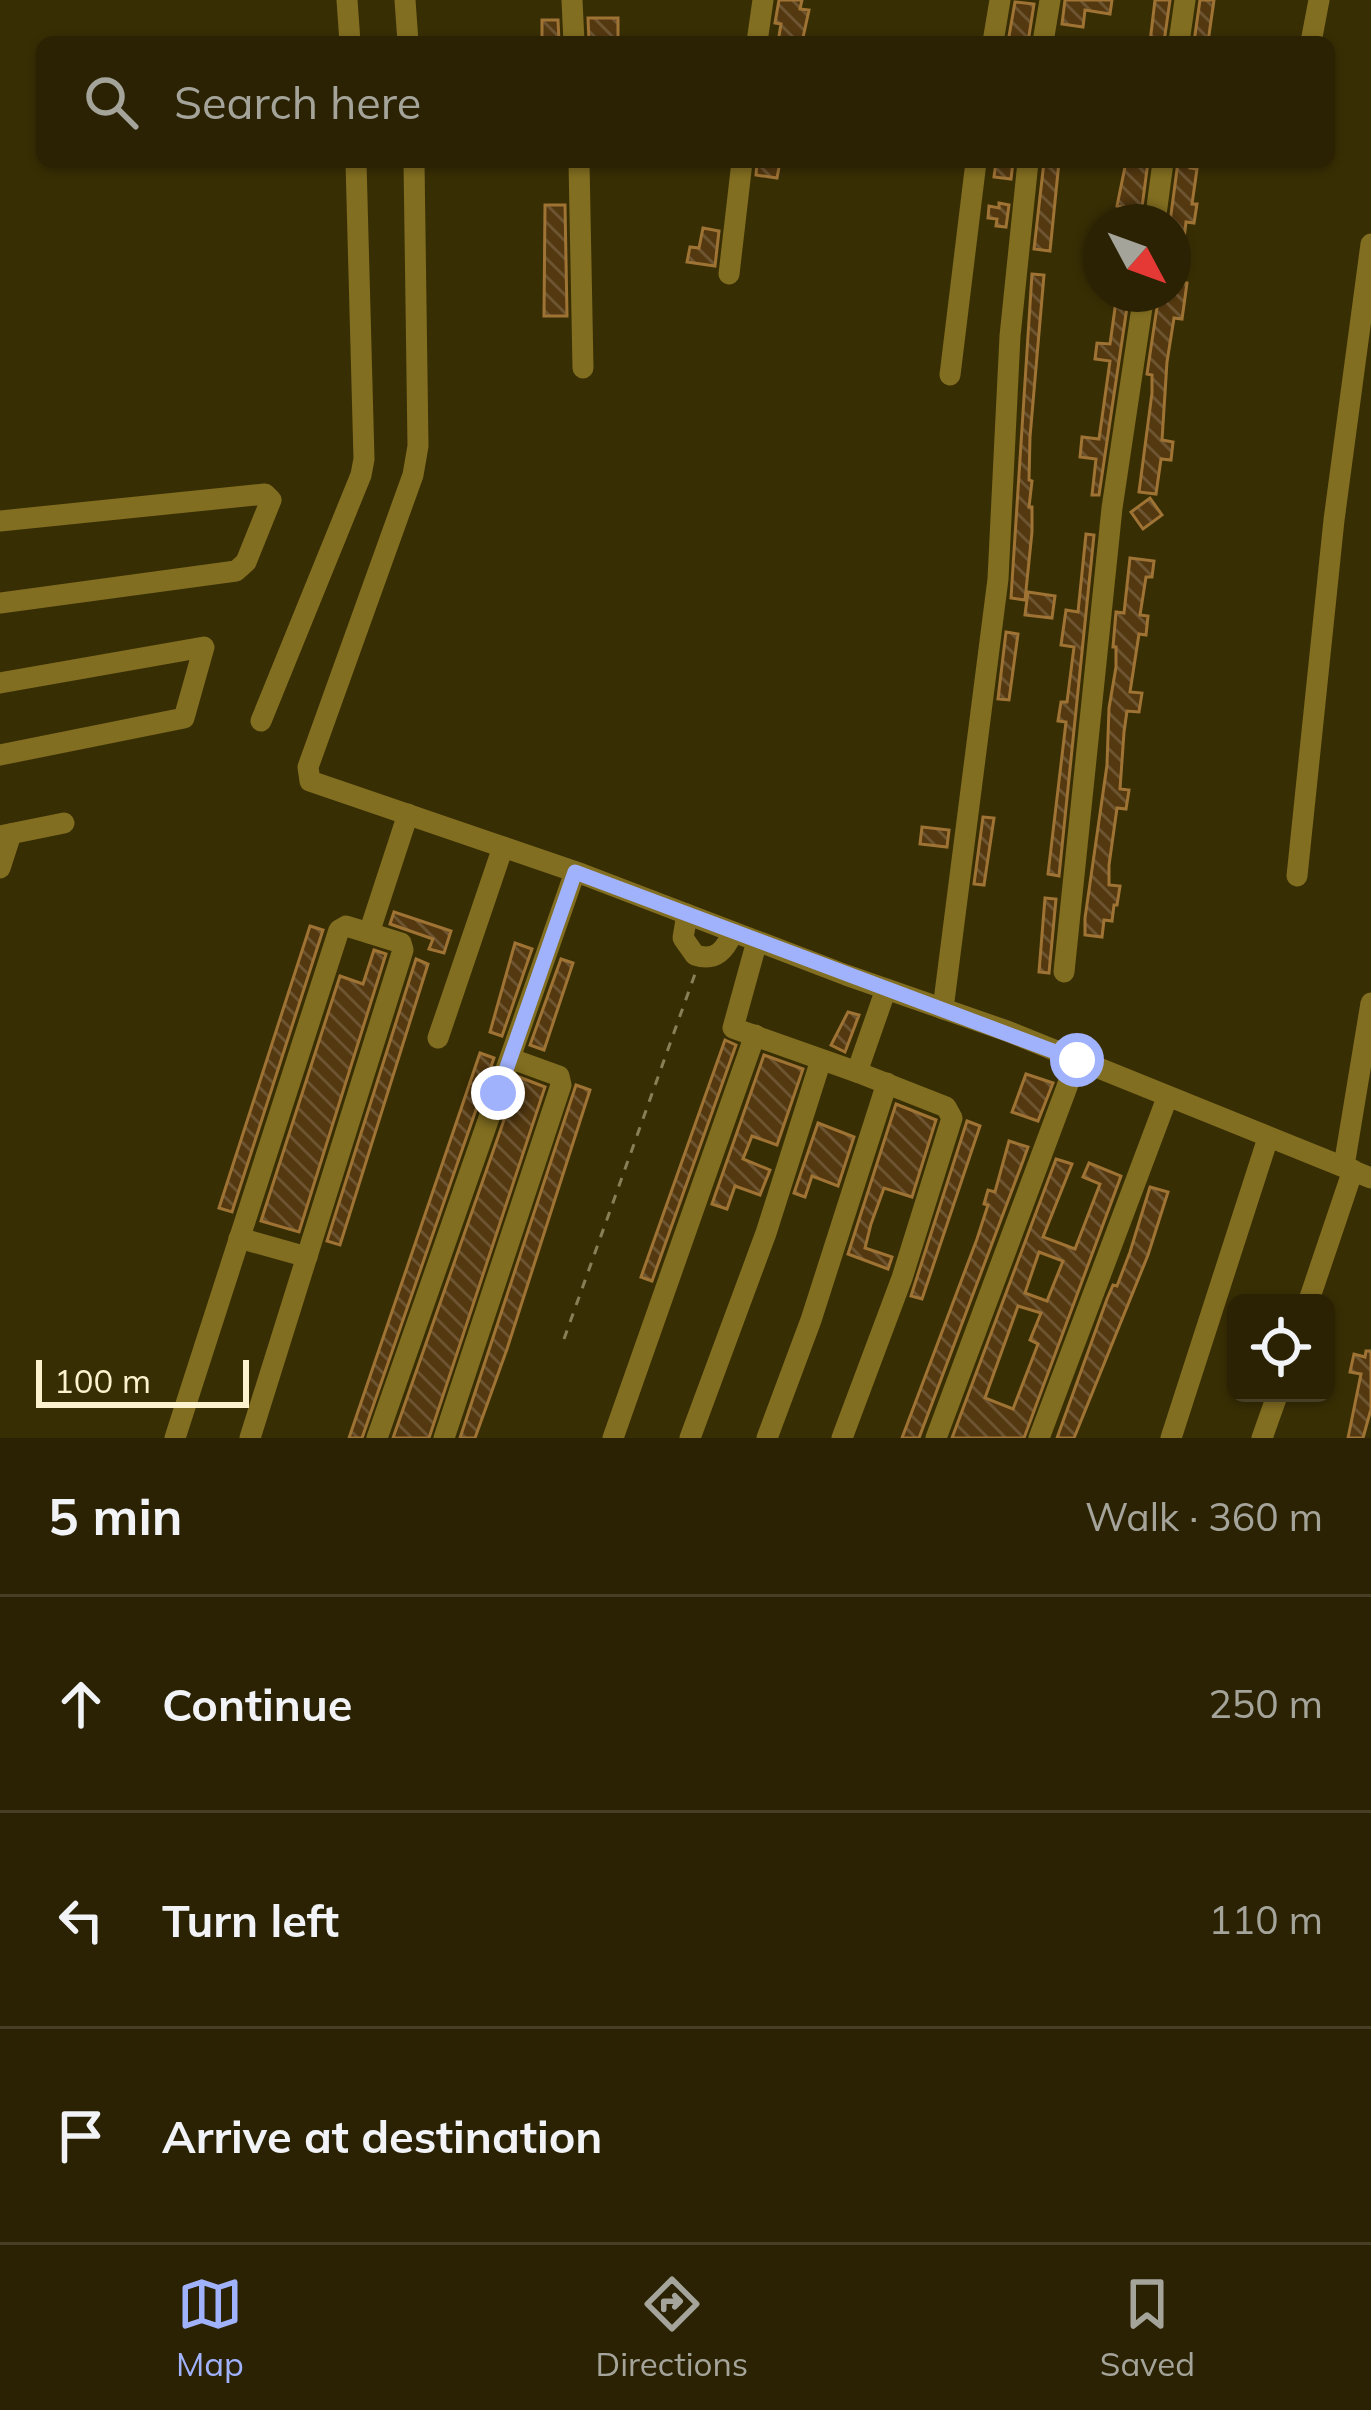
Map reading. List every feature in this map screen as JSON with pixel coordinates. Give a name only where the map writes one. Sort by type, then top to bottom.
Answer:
[{"type":"street","points":[[347,0],[350,36]]},
{"type":"street","points":[[405,0],[408,36]]},
{"type":"street","points":[[572,0],[574,36]]},
{"type":"street","points":[[758,36],[764,0]]},
{"type":"street","points":[[994,36],[1000,0]]},
{"type":"street","points":[[1044,36],[1051,0]]},
{"type":"street","points":[[1180,36],[1185,0]]},
{"type":"street","points":[[1312,36],[1319,0]]},
{"type":"street","points":[[261,721],[364,459],[356,168]]},
{"type":"street","points":[[414,168],[416,458],[307,775],[319,786],[575,872],[943,1009],[1356,1172]]},
{"type":"street","points":[[579,168],[583,368]]},
{"type":"street","points":[[729,274],[741,168]]},
{"type":"street","points":[[950,375],[975,168]]},
{"type":"street","points":[[943,1009],[996,601],[1010,336],[1027,168]]},
{"type":"street","points":[[1157,204],[1162,168]]},
{"type":"street","points":[[1297,876],[1334,520],[1371,244]]},
{"type":"street","points":[[1064,972],[1112,508],[1141,312]]},
{"type":"street","points":[[0,521],[265,494],[271,500],[247,562],[236,571],[0,603]]},
{"type":"street","points":[[0,682],[204,647],[184,718],[0,755]]},
{"type":"street","points":[[369,933],[409,814]]},
{"type":"street","points":[[0,868],[5,835],[64,824]]},
{"type":"street","points":[[438,1038],[503,847]]},
{"type":"street","points":[[377,1438],[575,872]]},
{"type":"street","points":[[687,914],[683,938],[689,951],[701,957],[721,953],[733,932]]},
{"type":"street","points":[[175,1438],[339,930],[346,926],[404,946],[250,1438]]},
{"type":"street","points":[[757,941],[731,1024],[946,1107],[952,1118],[902,1278],[842,1438]]},
{"type":"street","points":[[856,1072],[886,989]]},
{"type":"street","points":[[1311,1294],[1356,1172],[1371,1004]]},
{"type":"street","points":[[613,1438],[755,1035]]},
{"type":"street","points":[[444,1438],[561,1085],[559,1076],[512,1058]]},
{"type":"street","points":[[690,1438],[766,1233],[820,1060]]},
{"type":"street","points":[[936,1438],[1077,1060]]},
{"type":"street","points":[[767,1438],[822,1288],[887,1083]]},
{"type":"street","points":[[1039,1438],[1167,1098]]},
{"type":"street","points":[[1171,1438],[1268,1138]]},
{"type":"street","points":[[238,1238],[308,1257]]},
{"type":"street","points":[[1262,1438],[1275,1402]]},
{"type":"path","points":[[564,1339],[701,957]]},
{"type":"building","points":[[779,0],[802,0],[800,9],[809,10],[803,36],[779,36],[781,24],[775,23]]},
{"type":"building","points":[[1065,0],[1112,0],[1110,14],[1085,10],[1083,27],[1062,24]]},
{"type":"building","points":[[1155,0],[1170,0],[1165,36],[1151,36]]},
{"type":"building","points":[[1200,0],[1214,0],[1209,36],[1195,36]]},
{"type":"building","points":[[1015,2],[1034,4],[1029,36],[1009,36]]},
{"type":"building","points":[[588,18],[618,18],[618,36],[589,36]]},
{"type":"building","points":[[542,20],[558,20],[559,36],[542,36]]},
{"type":"building","points":[[757,168],[779,168],[777,178],[756,175]]},
{"type":"building","points":[[995,168],[1012,168],[1011,179],[994,177]]},
{"type":"building","points":[[1043,168],[1058,168],[1050,251],[1034,249]]},
{"type":"building","points":[[1125,168],[1147,168],[1142,204],[1117,204]]},
{"type":"building","points":[[1177,168],[1197,169],[1194,223],[1191,204],[1172,204]]},
{"type":"building","points":[[999,203],[1009,205],[1006,227],[988,218],[989,206],[999,208]]},
{"type":"building","points":[[545,205],[565,205],[567,316],[544,316]]},
{"type":"building","points":[[703,228],[719,231],[715,266],[687,262],[690,247],[699,248]]},
{"type":"building","points":[[1032,274],[1044,275],[1030,437],[1032,532],[1025,600],[1011,598]]},
{"type":"building","points":[[1114,312],[1126,312],[1099,495],[1092,495],[1096,459],[1080,457],[1082,437],[1099,439],[1110,361],[1095,359],[1097,343],[1110,344]]},
{"type":"building","points":[[1156,312],[1183,312],[1182,319],[1174,318],[1167,362],[1162,440],[1173,442],[1171,460],[1161,459],[1156,494],[1139,492],[1152,393],[1152,375],[1147,374]]},
{"type":"building","points":[[1150,498],[1162,515],[1143,529],[1131,512]]},
{"type":"building","points":[[1086,534],[1094,535],[1059,876],[1048,874],[1066,722],[1058,721],[1061,702],[1067,702],[1074,647],[1061,645],[1066,610],[1078,612]]},
{"type":"building","points":[[1130,558],[1154,561],[1152,577],[1146,577],[1140,615],[1148,616],[1146,635],[1139,634],[1130,692],[1142,693],[1139,712],[1127,711],[1124,732],[1120,789],[1129,790],[1126,809],[1117,808],[1109,865],[1109,885],[1120,886],[1112,921],[1104,920],[1102,937],[1085,935],[1085,918],[1107,765],[1116,612],[1124,613]]},
{"type":"building","points":[[1028,592],[1055,596],[1052,618],[1025,615]]},
{"type":"building","points":[[1006,632],[1018,634],[1009,700],[998,699]]},
{"type":"building","points":[[983,817],[994,818],[984,885],[974,884]]},
{"type":"building","points":[[922,827],[949,830],[947,847],[920,844]]},
{"type":"building","points":[[1045,898],[1056,899],[1049,973],[1039,972]]},
{"type":"building","points":[[394,912],[451,931],[444,953],[429,949],[433,939],[390,924]]},
{"type":"building","points":[[310,926],[323,930],[232,1212],[219,1208]]},
{"type":"building","points":[[515,943],[532,949],[502,1036],[490,1032]]},
{"type":"building","points":[[374,950],[386,954],[299,1232],[261,1221],[340,976],[363,984]]},
{"type":"building","points":[[416,959],[428,964],[340,1245],[327,1241]]},
{"type":"building","points":[[561,959],[573,963],[544,1050],[530,1045]]},
{"type":"building","points":[[848,1012],[859,1015],[845,1052],[831,1045]]},
{"type":"building","points":[[725,1040],[736,1045],[652,1281],[641,1277]]},
{"type":"building","points":[[480,1053],[494,1058],[362,1438],[349,1438]]},
{"type":"building","points":[[764,1055],[803,1069],[777,1145],[752,1136],[743,1159],[770,1170],[760,1195],[735,1186],[727,1209],[712,1204]]},
{"type":"building","points":[[1026,1074],[1053,1083],[1038,1121],[1012,1112]]},
{"type":"building","points":[[519,1077],[545,1087],[429,1438],[393,1438]]},
{"type":"building","points":[[576,1085],[590,1090],[507,1349],[475,1438],[460,1438]]},
{"type":"building","points":[[896,1104],[936,1120],[912,1197],[884,1188],[871,1224],[865,1248],[892,1257],[888,1269],[848,1254]]},
{"type":"building","points":[[967,1121],[980,1126],[922,1299],[911,1296]]},
{"type":"building","points":[[818,1123],[854,1137],[838,1186],[812,1176],[805,1197],[794,1193]]},
{"type":"building","points":[[1009,1141],[1028,1147],[1023,1161],[919,1438],[902,1438],[977,1239],[988,1190],[995,1192]]},
{"type":"building","points":[[1056,1159],[1072,1164],[1043,1237],[1075,1249],[1100,1184],[1083,1177],[1089,1163],[1121,1176],[1024,1438],[952,1438]],"holes":[[[1039,1252],[1063,1261],[1047,1301],[1025,1293]],[[1018,1306],[1041,1313],[1030,1340],[1038,1344],[1013,1409],[985,1398]]]},
{"type":"building","points":[[1150,1187],[1168,1192],[1148,1255],[1074,1438],[1057,1438],[1107,1299],[1130,1252]]},
{"type":"building","points":[[1371,1351],[1371,1409],[1363,1438],[1348,1438],[1361,1374],[1350,1372],[1354,1354],[1365,1357]]},
{"type":"route","points":[[498,1093],[575,872],[1077,1060]]}]
